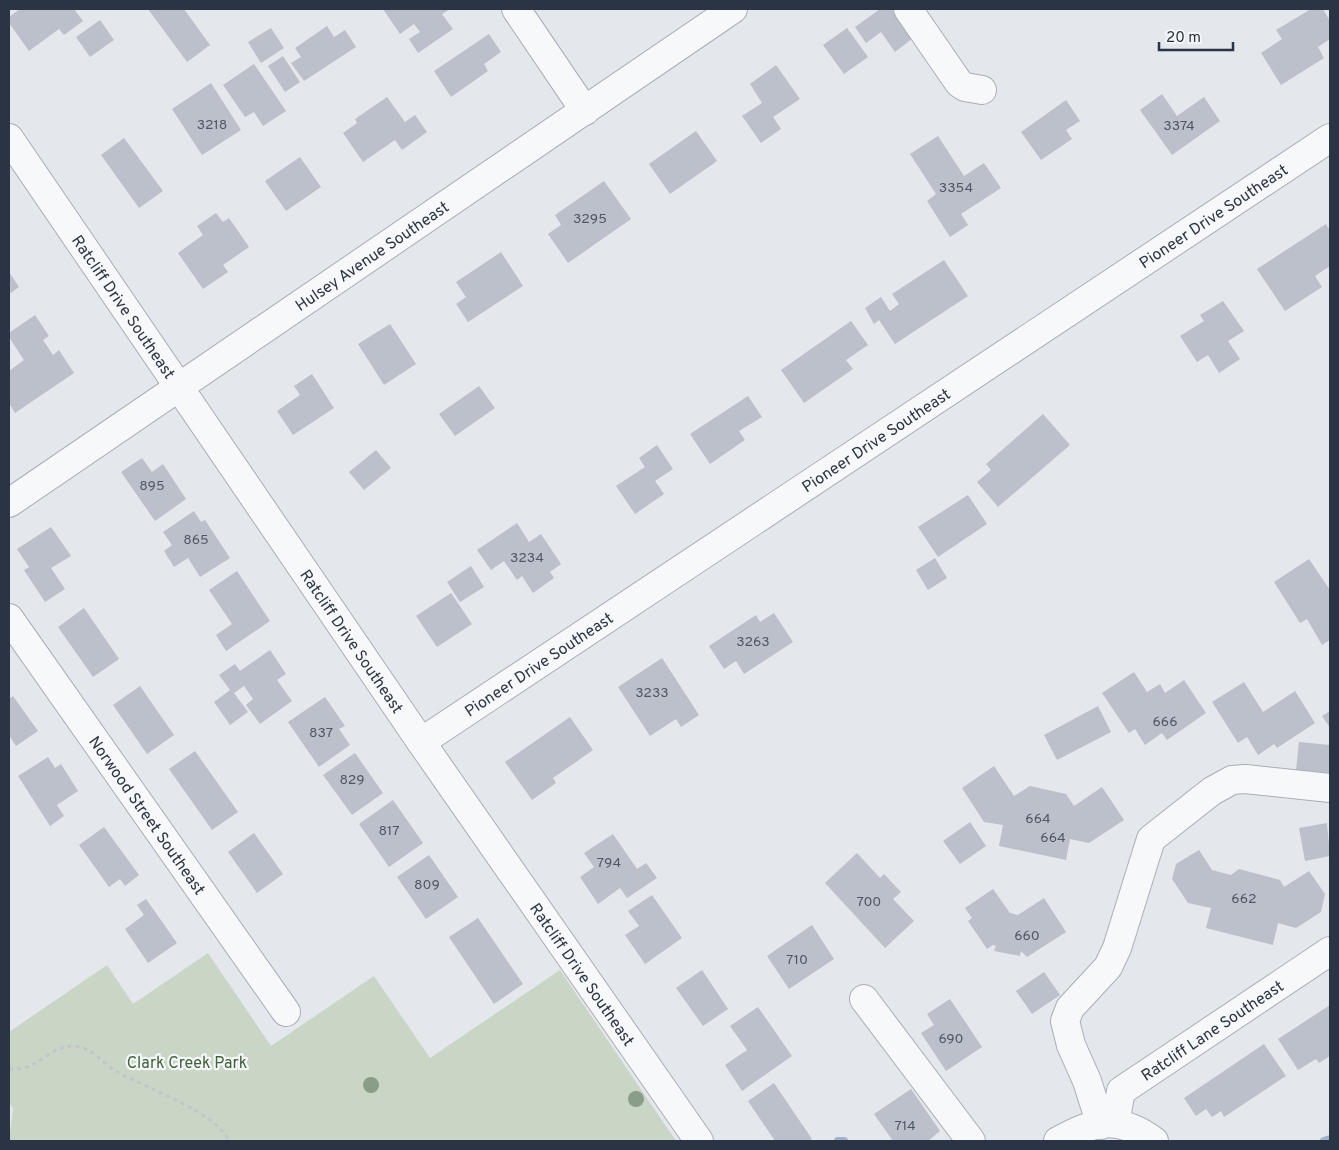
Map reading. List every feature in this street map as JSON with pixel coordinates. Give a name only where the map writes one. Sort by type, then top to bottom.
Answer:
[{"type":"street","points":[[516,9],[585,111]]},
{"type":"street","name":"Hulsey Avenue Southeast","points":[[9,503],[733,9]]},
{"type":"street","points":[[908,9],[959,83],[965,88],[982,90]]},
{"type":"street","name":"Pioneer Drive Southeast","points":[[421,742],[1330,138]]},
{"type":"street","name":"Ratcliff Drive Southeast","points":[[10,141],[421,742],[699,1141]]},
{"type":"street","name":"Norwood Street Southeast","points":[[9,618],[286,1012]]},
{"type":"street","points":[[1108,1124],[1071,1045],[1065,1021],[1070,1008],[1108,967],[1117,948],[1152,839],[1212,791],[1232,780],[1245,778],[1330,788]]},
{"type":"street","name":"Ratcliff Lane Southeast","points":[[1108,1124],[1121,1091],[1330,951]]},
{"type":"street","points":[[864,999],[971,1141]]},
{"type":"street","points":[[1058,1141],[1083,1127],[1108,1124],[1137,1129],[1154,1141]]},
{"type":"path","points":[[9,1069],[24,1069],[33,1066],[58,1049],[72,1046],[84,1048],[112,1069],[208,1118],[230,1141]]},
{"type":"green space","name":"Clark Creek Park","points":[[208,953],[271,1046],[374,976],[430,1058],[560,970],[676,1141],[9,1141],[13,1109],[9,1102],[9,1032],[107,965],[133,1004]]},
{"type":"building","points":[[20,9],[74,9],[83,21],[64,35],[59,29],[29,51],[9,23],[9,17]]},
{"type":"building","points":[[148,9],[184,9],[210,45],[187,62]]},
{"type":"building","points":[[383,9],[450,9],[442,14],[453,29],[418,53],[409,39],[420,32],[414,24],[400,34]]},
{"type":"building","points":[[880,9],[892,9],[913,38],[895,52],[881,32],[866,43],[855,27]]},
{"type":"building","points":[[1311,9],[1323,9],[1330,21],[1330,39],[1318,47],[1324,58],[1281,85],[1261,53],[1282,39],[1276,30]]},
{"type":"building","points":[[100,20],[114,40],[90,57],[76,37]]},
{"type":"building","points":[[327,26],[334,37],[345,30],[356,47],[304,81],[291,63],[301,57],[295,48]]},
{"type":"building","points":[[271,28],[284,48],[261,63],[248,42]]},
{"type":"building","points":[[847,28],[868,57],[844,74],[823,45]]},
{"type":"building","points":[[489,34],[501,52],[484,64],[488,71],[451,97],[434,71]]},
{"type":"building","points":[[283,56],[300,82],[285,92],[268,66]]},
{"type":"building","points":[[254,64],[286,111],[263,126],[254,112],[245,117],[223,85]]},
{"type":"building","points":[[776,65],[800,99],[773,117],[781,129],[761,143],[742,116],[762,103],[750,84]]},
{"type":"building","points":[[211,83],[241,130],[202,155],[172,109]]},
{"type":"building","points":[[1162,94],[1177,116],[1204,97],[1220,121],[1172,155],[1140,110]]},
{"type":"building","points":[[387,97],[405,122],[415,115],[427,132],[402,150],[395,140],[363,162],[343,133],[357,123],[355,119]]},
{"type":"building","points":[[1066,100],[1080,121],[1066,130],[1072,139],[1041,160],[1021,132]]},
{"type":"building","points":[[696,131],[717,161],[670,194],[649,164]]},
{"type":"building","points":[[938,136],[964,176],[984,163],[1001,188],[961,214],[968,225],[950,237],[927,201],[936,194],[910,154]]},
{"type":"building","points":[[124,138],[163,191],[139,208],[101,155]]},
{"type":"building","points":[[300,157],[321,187],[286,211],[265,181]]},
{"type":"building","points":[[604,181],[631,219],[568,263],[548,234],[561,225],[555,215]]},
{"type":"building","points":[[216,213],[223,222],[229,218],[249,247],[223,265],[228,272],[203,289],[178,253],[203,235],[197,226]]},
{"type":"building","points":[[1326,224],[1330,231],[1330,266],[1315,276],[1322,287],[1285,311],[1257,269]]},
{"type":"building","points":[[501,252],[523,286],[468,322],[456,304],[466,297],[456,282]]},
{"type":"building","points":[[944,260],[968,296],[895,344],[879,320],[874,324],[865,308],[881,297],[890,311],[899,304],[892,294]]},
{"type":"building","points":[[9,272],[19,287],[9,294]]},
{"type":"building","points":[[1223,301],[1244,331],[1228,341],[1240,359],[1219,373],[1208,355],[1197,362],[1180,336],[1204,321],[1200,315]]},
{"type":"building","points":[[35,315],[49,336],[43,340],[53,355],[59,350],[74,373],[15,413],[9,403],[9,371],[24,360],[9,337],[9,333]]},
{"type":"building","points":[[851,321],[868,345],[846,360],[853,369],[804,403],[781,370]]},
{"type":"building","points":[[390,324],[416,364],[384,385],[358,344]]},
{"type":"building","points":[[312,374],[334,408],[293,435],[277,411],[300,395],[294,386]]},
{"type":"building","points":[[479,386],[495,408],[455,436],[439,414]]},
{"type":"building","points":[[748,396],[762,417],[739,431],[745,440],[710,464],[690,434]]},
{"type":"building","points":[[1043,414],[1070,445],[998,507],[977,482],[991,470],[986,464]]},
{"type":"building","points":[[657,445],[673,469],[655,481],[664,494],[635,514],[616,486],[645,467],[639,458]]},
{"type":"building","points":[[376,450],[391,468],[364,490],[349,472]]},
{"type":"building","points":[[142,458],[152,472],[163,464],[186,499],[155,521],[121,472]]},
{"type":"building","points":[[968,495],[987,524],[938,557],[918,527]]},
{"type":"building","points":[[194,511],[201,522],[205,520],[230,558],[200,577],[188,558],[174,567],[164,551],[172,545],[163,532]]},
{"type":"building","points":[[517,523],[529,542],[541,534],[561,564],[550,572],[554,578],[533,593],[522,576],[517,580],[504,561],[491,570],[477,550]]},
{"type":"building","points":[[51,527],[71,556],[51,568],[65,589],[45,602],[24,570],[29,567],[17,549]]},
{"type":"building","points":[[935,558],[947,578],[928,590],[916,570]]},
{"type":"building","points":[[1309,559],[1330,590],[1330,640],[1322,645],[1307,619],[1300,623],[1274,582]]},
{"type":"building","points":[[471,566],[484,587],[460,602],[447,582]]},
{"type":"building","points":[[237,571],[270,621],[226,651],[216,635],[232,624],[209,590]]},
{"type":"building","points":[[451,593],[472,624],[437,647],[416,616]]},
{"type":"building","points":[[84,608],[119,659],[93,677],[58,627]]},
{"type":"building","points":[[774,613],[793,642],[744,674],[736,661],[724,669],[709,646],[756,615],[760,622]]},
{"type":"building","points":[[270,650],[286,674],[277,680],[292,701],[260,724],[246,705],[253,699],[244,686],[234,693],[248,712],[230,725],[214,702],[230,690],[219,675],[235,664],[240,671]]},
{"type":"building","points":[[662,658],[699,715],[681,727],[676,719],[650,736],[618,687]]},
{"type":"building","points":[[1134,672],[1147,692],[1160,684],[1165,693],[1184,680],[1206,713],[1167,740],[1162,733],[1145,745],[1135,729],[1129,733],[1102,693]]},
{"type":"building","points":[[1244,682],[1263,712],[1295,691],[1315,723],[1277,748],[1274,744],[1258,755],[1247,737],[1238,743],[1212,702]]},
{"type":"building","points":[[140,686],[174,735],[147,754],[113,705]]},
{"type":"building","points":[[13,696],[38,731],[16,746],[9,735],[9,699]]},
{"type":"building","points":[[325,697],[345,726],[339,729],[350,745],[319,767],[288,722]]},
{"type":"building","points":[[1098,706],[1111,732],[1057,760],[1044,735]]},
{"type":"building","points":[[1330,711],[1330,728],[1322,716]]},
{"type":"building","points":[[570,717],[593,750],[553,778],[556,783],[532,800],[505,762]]},
{"type":"building","points":[[1299,742],[1330,745],[1329,773],[1296,770]]},
{"type":"building","points":[[195,751],[238,812],[212,830],[169,769]]},
{"type":"building","points":[[355,753],[383,793],[352,815],[323,775]]},
{"type":"building","points":[[48,757],[55,768],[61,764],[78,791],[57,805],[64,816],[50,826],[18,776]]},
{"type":"building","points":[[994,766],[1014,796],[1030,786],[1066,794],[1074,806],[1102,787],[1124,820],[1089,843],[1070,839],[1066,860],[999,846],[1003,825],[984,822],[962,788]]},
{"type":"building","points":[[393,800],[423,843],[389,867],[359,824]]},
{"type":"building","points":[[970,822],[986,846],[960,864],[943,841]]},
{"type":"building","points":[[1327,823],[1330,856],[1305,861],[1299,828]]},
{"type":"building","points":[[104,827],[139,875],[125,886],[120,879],[109,887],[79,845]]},
{"type":"building","points":[[254,833],[283,874],[257,893],[228,852]]},
{"type":"building","points":[[613,834],[637,869],[646,863],[657,878],[627,898],[620,888],[598,904],[580,877],[594,867],[584,853]]},
{"type":"building","points":[[1199,850],[1212,870],[1231,875],[1239,869],[1280,880],[1284,887],[1309,871],[1325,894],[1321,912],[1296,928],[1278,923],[1273,945],[1206,928],[1211,908],[1188,903],[1172,879],[1176,864]]},
{"type":"building","points":[[857,853],[880,878],[884,874],[901,892],[893,899],[914,921],[885,948],[825,883]]},
{"type":"building","points":[[429,855],[458,897],[426,919],[397,877]]},
{"type":"building","points":[[993,889],[1010,913],[1018,915],[1044,898],[1066,932],[1027,957],[1021,951],[1020,956],[994,951],[996,946],[993,945],[987,949],[968,921],[972,918],[965,908]]},
{"type":"building","points":[[652,895],[682,938],[645,964],[625,935],[639,926],[628,911]]},
{"type":"building","points":[[146,899],[177,943],[148,963],[125,929],[144,915],[137,905]]},
{"type":"building","points":[[478,918],[523,984],[494,1004],[449,937]]},
{"type":"building","points":[[812,925],[834,959],[789,989],[767,956]]},
{"type":"building","points":[[702,970],[728,1009],[703,1026],[676,988]]},
{"type":"building","points":[[1044,972],[1060,995],[1032,1014],[1016,991]]},
{"type":"building","points":[[950,999],[982,1047],[946,1071],[921,1033],[934,1025],[927,1014]]},
{"type":"building","points":[[1330,1005],[1330,1056],[1319,1063],[1316,1059],[1298,1070],[1278,1039]]},
{"type":"building","points":[[758,1007],[792,1056],[742,1091],[725,1065],[747,1050],[730,1026]]},
{"type":"building","points":[[1264,1044],[1286,1076],[1224,1117],[1221,1111],[1212,1117],[1206,1109],[1196,1116],[1184,1098]]},
{"type":"building","points":[[774,1083],[812,1139],[809,1141],[775,1141],[748,1101]]},
{"type":"building","points":[[911,1089],[940,1131],[928,1141],[893,1141],[874,1114]]},
{"type":"waterway","points":[[1324,1141],[1330,1139]]},
{"type":"waterway","points":[[838,1141],[844,1141]]}]
